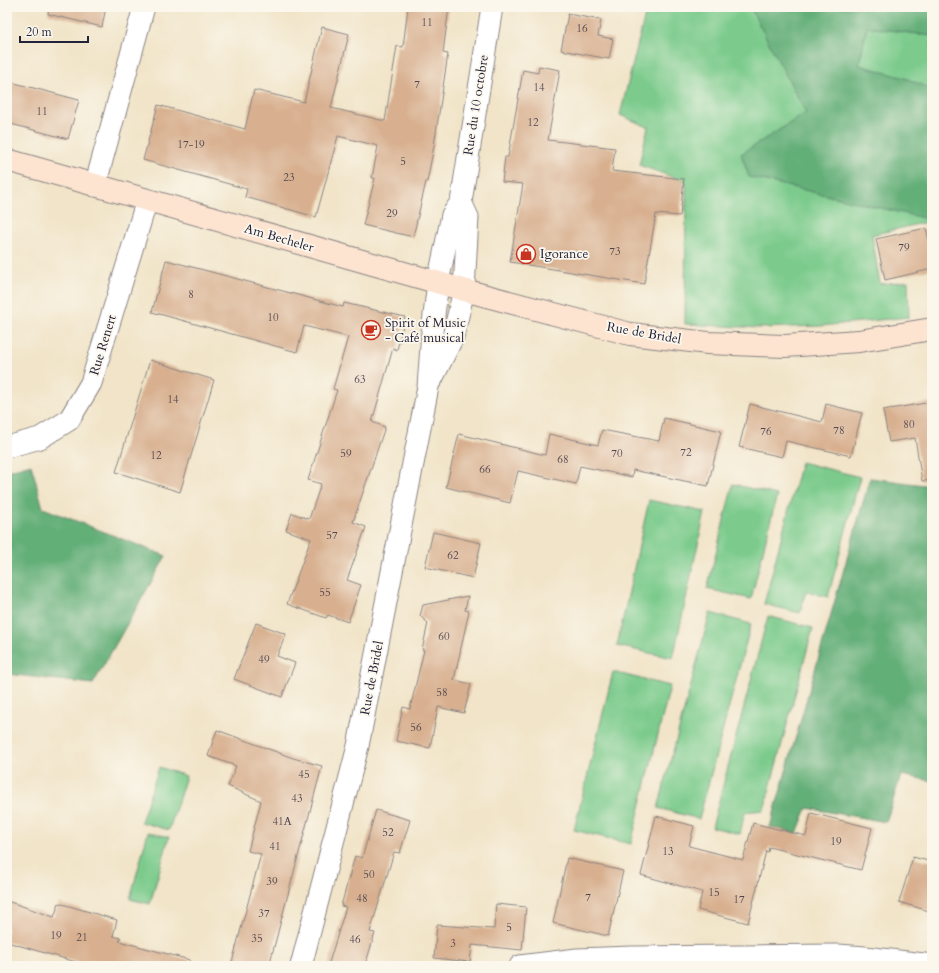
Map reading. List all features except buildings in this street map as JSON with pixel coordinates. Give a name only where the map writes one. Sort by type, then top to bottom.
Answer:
[{"type":"main road","name":"Am Becheler","points":[[7,160],[464,290]]},
{"type":"main road","name":"Rue de Bridel","points":[[464,290],[630,334],[708,343],[785,346],[859,340],[932,329]]},
{"type":"street","points":[[95,186],[144,7]]},
{"type":"street","name":"Rue du 10 octobre","points":[[438,282],[452,215],[461,202],[492,7]]},
{"type":"street","name":"Rue Renert","points":[[7,447],[40,438],[69,420],[91,383],[147,200]]},
{"type":"street","name":"Rue du 10 octobre","points":[[461,202],[468,217],[464,290]]},
{"type":"street","name":"Rue de Bridel","points":[[301,966],[358,746],[428,387],[432,332],[438,282]]},
{"type":"street","name":"Rue de Bridel","points":[[428,387],[453,337],[464,290]]},
{"type":"street","points":[[520,966],[577,959],[601,958],[830,956],[865,957],[932,965]]},
{"type":"green space","points":[[647,7],[932,7],[932,227],[931,221],[872,235],[880,284],[908,281],[909,317],[821,326],[760,328],[685,324],[686,182],[639,165],[648,127],[620,115]]},
{"type":"green space","points":[[750,7],[932,7],[932,36],[867,27],[859,65],[905,78],[932,89],[932,220],[749,177],[741,154],[806,113]]},
{"type":"green space","points":[[801,462],[860,477],[828,597],[806,591],[800,613],[764,604]]},
{"type":"green space","points":[[31,464],[43,508],[166,556],[93,684],[7,674],[7,471]]},
{"type":"green space","points":[[870,478],[932,486],[932,781],[901,775],[886,822],[807,808],[797,833],[770,827]]},
{"type":"green space","points":[[733,484],[777,495],[751,599],[707,589]]},
{"type":"green space","points":[[649,500],[705,512],[673,658],[617,646]]},
{"type":"green space","points":[[710,613],[751,624],[699,819],[658,808]]},
{"type":"green space","points":[[768,616],[813,628],[764,810],[745,812],[740,834],[712,827]]},
{"type":"green space","points":[[613,672],[670,686],[631,844],[574,830]]},
{"type":"green space","points":[[159,767],[186,776],[169,830],[141,822]]},
{"type":"green space","points":[[148,832],[169,837],[150,904],[130,899]]},
{"type":"place","name":"Igorance","points":[[526,254]]},
{"type":"place","name":"Spirit of Music - Café musical","points":[[371,330]]}]
